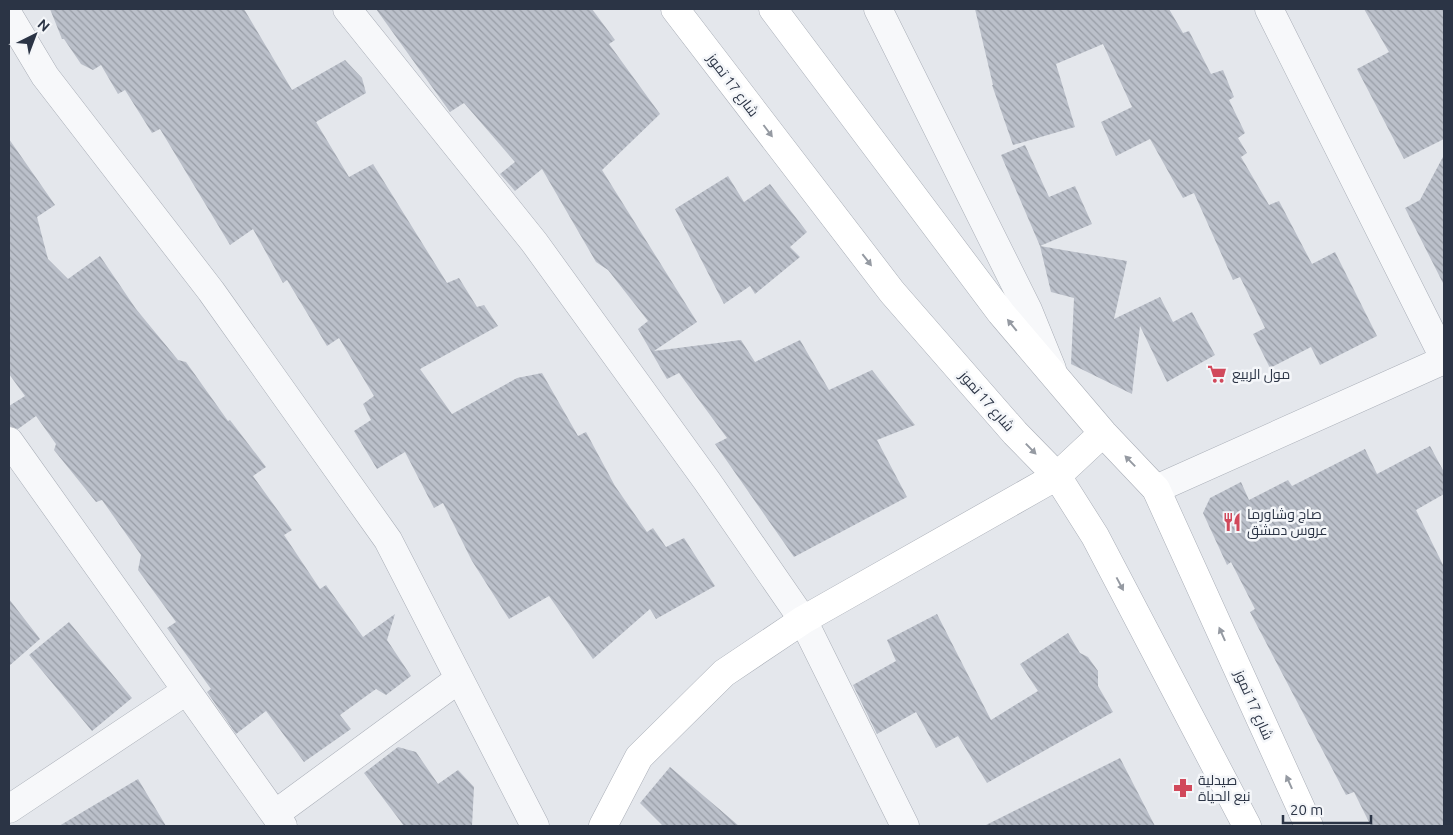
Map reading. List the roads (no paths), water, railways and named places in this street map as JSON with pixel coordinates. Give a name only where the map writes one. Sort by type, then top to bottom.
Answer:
[{"type":"main road","name":"شارع 17 تموز","points":[[675,9],[892,292],[1015,432],[1057,476],[1095,536],[1247,826]]},
{"type":"main road","name":"شارع 17 تموز","points":[[773,9],[1002,313],[1056,380],[1156,489],[1309,826]]},
{"type":"main road","points":[[603,826],[639,757],[724,673],[803,620],[1057,476],[1103,433]]},
{"type":"street","points":[[347,9],[534,242],[707,480],[803,620],[905,826]]},
{"type":"street","points":[[878,9],[1028,310],[1056,380]]},
{"type":"street","points":[[1156,489],[1444,359],[1269,9]]},
{"type":"street","points":[[9,16],[45,76],[212,291],[388,540],[535,826]]},
{"type":"street","points":[[9,441],[17,470],[186,691],[279,820],[459,679]]},
{"type":"street","points":[[9,810],[186,691]]},
{"type":"place","name":"مول الربيع","points":[[1217,374]]},
{"type":"place","name":"صاج وشاورما عروس دمشق","points":[[1232,522]]},
{"type":"place","name":"صيدلية نبع الحياة","points":[[1183,788]]}]
